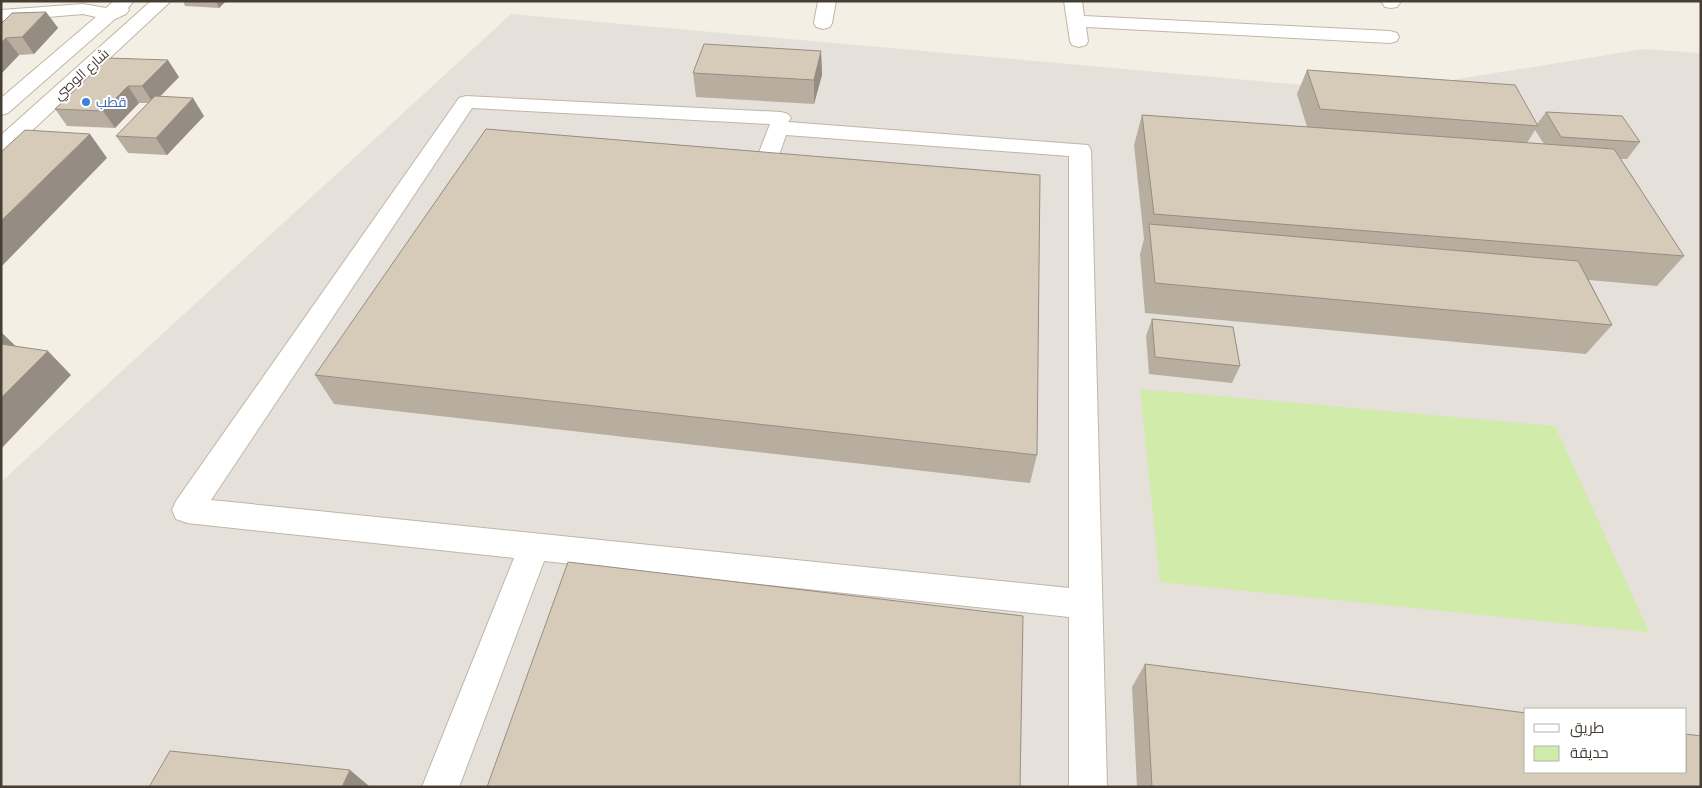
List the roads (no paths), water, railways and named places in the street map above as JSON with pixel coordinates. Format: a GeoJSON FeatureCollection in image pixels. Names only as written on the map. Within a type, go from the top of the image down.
{"type":"FeatureCollection","features":[{"type":"Feature","properties":{"kind":"street"},"geometry":{"type":"LineString","coordinates":[[60,11],[70,8],[81,1]]}},
{"type":"Feature","properties":{"kind":"street","name":"شارع الوصي"},"geometry":{"type":"LineString","coordinates":[[1,109],[127,7],[162,1]]}},
{"type":"Feature","properties":{"kind":"street"},"geometry":{"type":"LineString","coordinates":[[822,23],[828,1]]}},
{"type":"Feature","properties":{"kind":"street"},"geometry":{"type":"LineString","coordinates":[[1073,1],[1080,41]]}},
{"type":"Feature","properties":{"kind":"street"},"geometry":{"type":"LineString","coordinates":[[1,16],[127,7]]}},
{"type":"Feature","properties":{"kind":"street","name":"شارع الوصي"},"geometry":{"type":"LineString","coordinates":[[1,147],[127,7]]}},
{"type":"Feature","properties":{"kind":"street"},"geometry":{"type":"LineString","coordinates":[[1076,21],[1390,37]]}},
{"type":"Feature","properties":{"kind":"street"},"geometry":{"type":"LineString","coordinates":[[1085,604],[187,510],[466,102],[782,116],[1080,150],[1088,787]]}},
{"type":"Feature","properties":{"kind":"street"},"geometry":{"type":"LineString","coordinates":[[759,181],[782,116]]}},
{"type":"Feature","properties":{"kind":"street"},"geometry":{"type":"LineString","coordinates":[[440,787],[534,546]]}},
{"type":"Feature","properties":{"kind":"place","name":"قطب"},"geometry":{"type":"Point","coordinates":[86,102]}}]}
